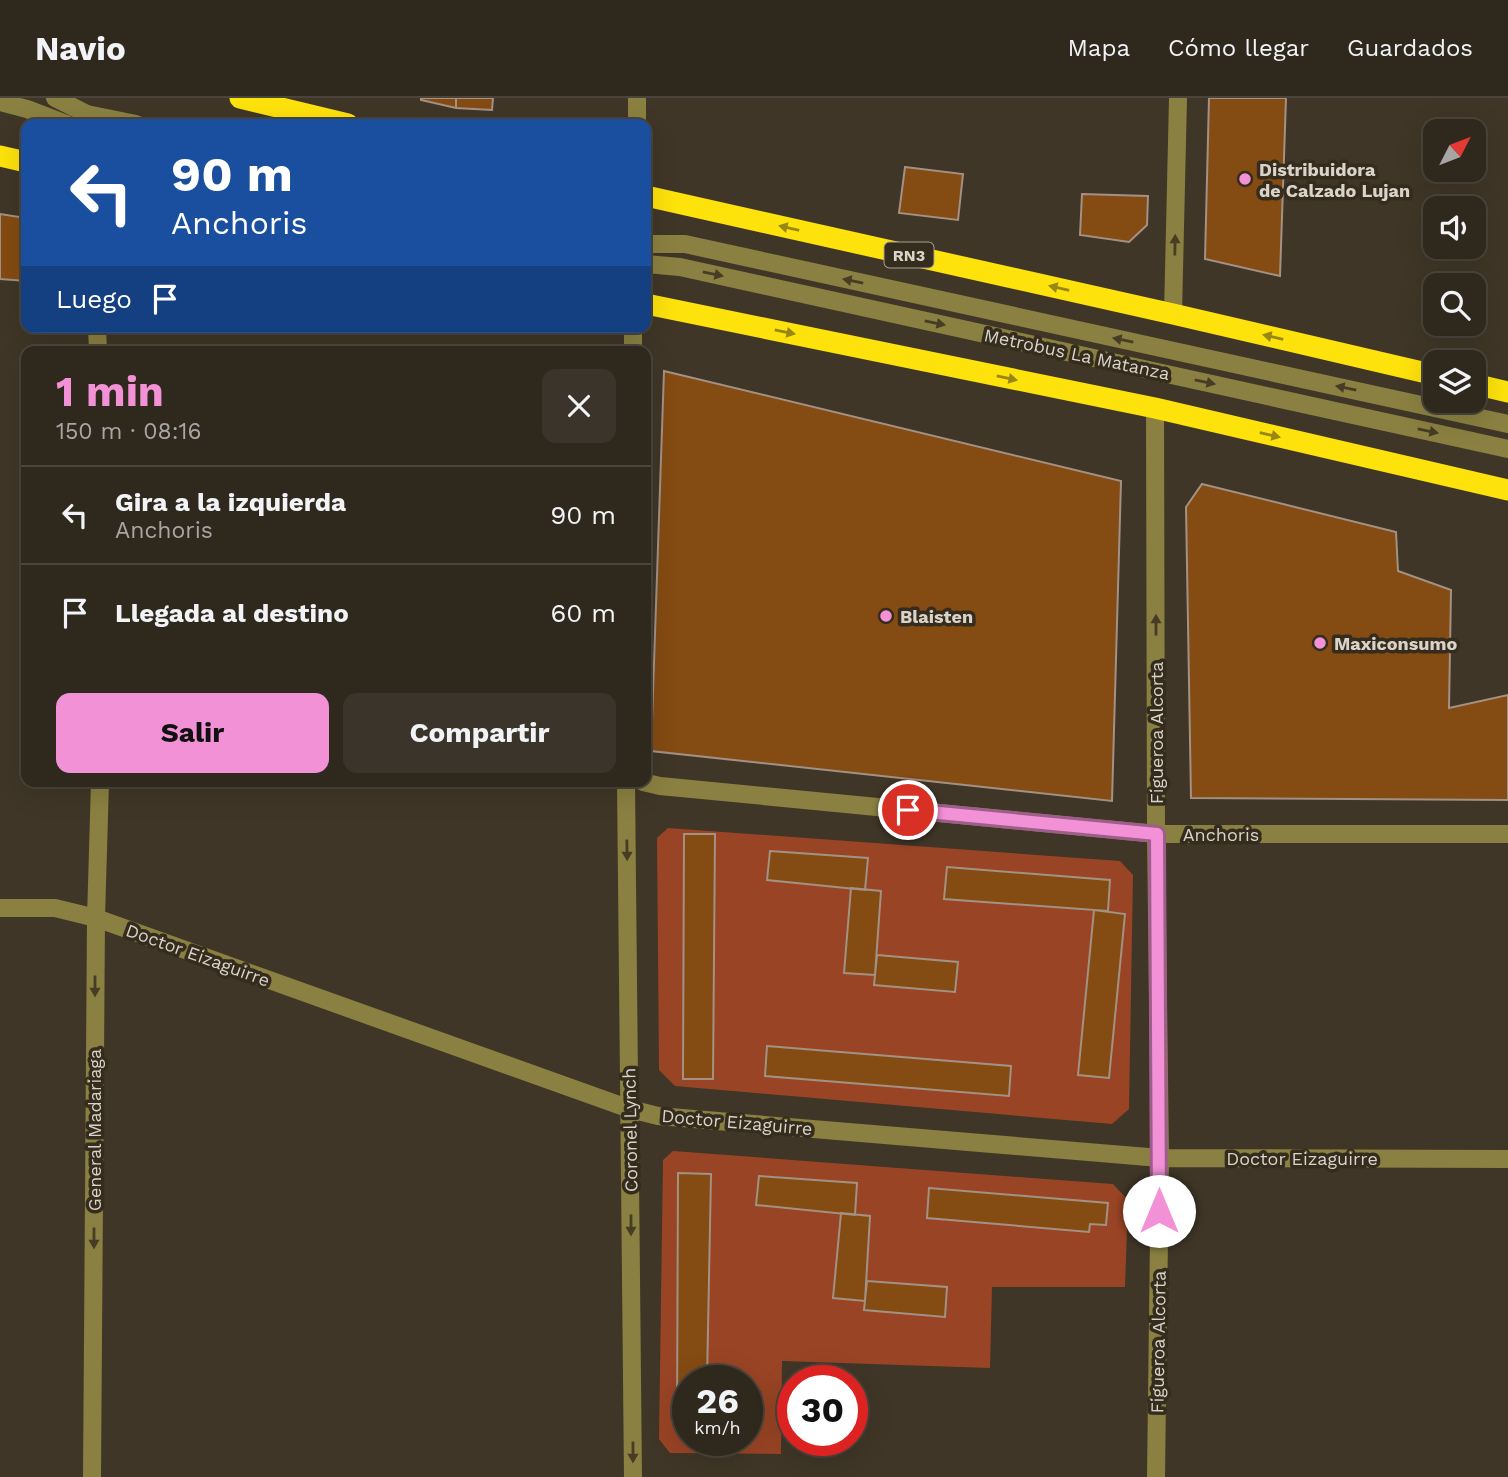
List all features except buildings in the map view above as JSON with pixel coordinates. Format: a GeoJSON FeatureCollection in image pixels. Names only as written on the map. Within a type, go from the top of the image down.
{"type":"FeatureCollection","features":[{"type":"Feature","properties":{"kind":"highway"},"geometry":{"type":"LineString","coordinates":[[240,98],[327,119]]}},
{"type":"Feature","properties":{"kind":"highway"},"geometry":{"type":"LineString","coordinates":[[0,156],[21,161]]}},
{"type":"Feature","properties":{"kind":"highway","name":"RN3"},"geometry":{"type":"LineString","coordinates":[[651,197],[1423,372]]}},
{"type":"Feature","properties":{"kind":"highway"},"geometry":{"type":"LineString","coordinates":[[651,305],[1155,408],[1508,491]]}},
{"type":"Feature","properties":{"kind":"highway"},"geometry":{"type":"LineString","coordinates":[[1486,387],[1508,392]]}},
{"type":"Feature","properties":{"kind":"street"},"geometry":{"type":"LineString","coordinates":[[55,98],[87,112],[116,119]]}},
{"type":"Feature","properties":{"kind":"street"},"geometry":{"type":"LineString","coordinates":[[637,98],[637,119]]}},
{"type":"Feature","properties":{"kind":"street"},"geometry":{"type":"LineString","coordinates":[[1173,314],[1178,98]]}},
{"type":"Feature","properties":{"kind":"street"},"geometry":{"type":"LineString","coordinates":[[0,103],[53,119]]}},
{"type":"Feature","properties":{"kind":"street","name":"Metrobus La Matanza"},"geometry":{"type":"LineString","coordinates":[[651,244],[685,244],[1508,424]]}},
{"type":"Feature","properties":{"kind":"street","name":"Metrobus La Matanza"},"geometry":{"type":"LineString","coordinates":[[651,264],[680,267],[1508,449]]}},
{"type":"Feature","properties":{"kind":"street","name":"Figueroa Alcorta"},"geometry":{"type":"LineString","coordinates":[[1155,408],[1160,1158],[1156,1477]]}},
{"type":"Feature","properties":{"kind":"street","name":"Anchoris"},"geometry":{"type":"LineString","coordinates":[[651,784],[1157,834],[1508,834]]}},
{"type":"Feature","properties":{"kind":"street","name":"General Madariaga"},"geometry":{"type":"LineString","coordinates":[[92,1477],[96,918],[100,787]]}},
{"type":"Feature","properties":{"kind":"street","name":"Coronel Lynch"},"geometry":{"type":"LineString","coordinates":[[626,787],[633,1477]]}},
{"type":"Feature","properties":{"kind":"street","name":"Doctor Eizaguirre"},"geometry":{"type":"LineString","coordinates":[[0,908],[55,908],[96,918],[630,1109],[658,1116],[1160,1158],[1508,1159]]}},
{"type":"Feature","properties":{"kind":"shaded area"},"geometry":{"type":"Polygon","coordinates":[[[668,828],[1120,861],[1133,875],[1129,1109],[1112,1124],[675,1086],[659,1070],[657,838],[668,828]],[[684,835],[683,1079],[713,1079],[715,835],[684,835]],[[770,851],[767,880],[851,888],[844,973],[875,975],[881,891],[865,890],[867,858],[770,851]],[[947,868],[945,899],[1095,910],[1078,1075],[1109,1078],[1125,914],[1096,910],[1108,911],[1110,880],[947,868]],[[878,955],[955,991],[957,962],[878,955]],[[767,1047],[765,1076],[1009,1095],[1011,1066],[767,1047]]]}},
{"type":"Feature","properties":{"kind":"shaded area"},"geometry":{"type":"Polygon","coordinates":[[[673,1151],[1113,1184],[1128,1200],[1125,1287],[992,1287],[990,1368],[782,1361],[782,1365],[777,1365],[777,1454],[763,1454],[763,1365],[707,1365],[711,1174],[678,1173],[677,1365],[672,1365],[672,1453],[659,1439],[663,1160],[673,1151]],[[929,1189],[927,1218],[1089,1232],[1090,1224],[1106,1225],[1108,1203],[929,1189]],[[841,1213],[833,1298],[865,1301],[864,1310],[945,1317],[947,1287],[867,1281],[865,1299],[870,1216],[841,1213]]]}},
{"type":"Feature","properties":{"kind":"place","name":"Distribuidora de Calzado Lujan"},"geometry":{"type":"Point","coordinates":[1245,179]}},
{"type":"Feature","properties":{"kind":"place","name":"Blaisten"},"geometry":{"type":"Point","coordinates":[886,616]}},
{"type":"Feature","properties":{"kind":"place","name":"Maxiconsumo"},"geometry":{"type":"Point","coordinates":[1320,643]}},
{"type":"Feature","properties":{"kind":"route"},"geometry":{"type":"LineString","coordinates":[[908,810],[1157,834],[1159,1211]]}}]}
